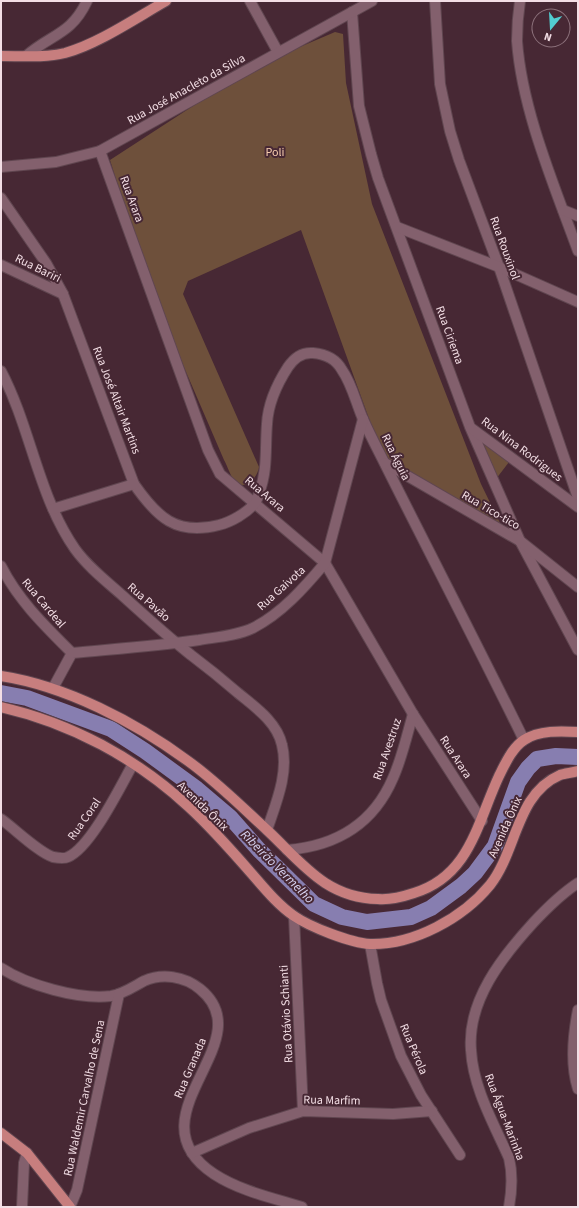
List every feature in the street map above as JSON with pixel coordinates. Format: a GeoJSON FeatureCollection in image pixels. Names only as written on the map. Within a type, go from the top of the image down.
{"type":"FeatureCollection","features":[{"type":"Feature","properties":{"kind":"main road"},"geometry":{"type":"LineString","coordinates":[[1,56],[56,55],[82,46],[166,1]]}},
{"type":"Feature","properties":{"kind":"main road","name":"Avenida Ônix"},"geometry":{"type":"LineString","coordinates":[[1,676],[53,688],[128,723],[188,760],[267,830],[310,872],[333,888],[366,898],[392,898],[423,890],[443,878],[456,866],[467,852],[482,821],[495,785],[504,766],[515,749],[524,740],[543,733],[578,732]]}},
{"type":"Feature","properties":{"kind":"main road","name":"Avenida Ônix"},"geometry":{"type":"LineString","coordinates":[[1,707],[29,714],[78,733],[133,764],[189,807],[277,902],[294,916],[306,923],[334,934],[370,944],[392,942],[420,934],[436,927],[466,909],[486,889],[500,870],[532,797],[553,779],[561,775],[578,772]]}},
{"type":"Feature","properties":{"kind":"main road"},"geometry":{"type":"LineString","coordinates":[[1,1133],[27,1153],[70,1207]]}},
{"type":"Feature","properties":{"kind":"street"},"geometry":{"type":"LineString","coordinates":[[26,56],[35,48],[64,32],[71,26],[78,18],[87,1]]}},
{"type":"Feature","properties":{"kind":"street"},"geometry":{"type":"LineString","coordinates":[[250,1],[278,52]]}},
{"type":"Feature","properties":{"kind":"street","name":"Rua José Anacleto da Silva"},"geometry":{"type":"LineString","coordinates":[[1,166],[56,162],[100,151],[372,1]]}},
{"type":"Feature","properties":{"kind":"street","name":"Rua Rouxinol"},"geometry":{"type":"LineString","coordinates":[[435,1],[440,84],[450,131],[459,160],[499,267],[578,498]]}},
{"type":"Feature","properties":{"kind":"street"},"geometry":{"type":"LineString","coordinates":[[520,1],[517,40],[526,94],[543,154],[578,251]]}},
{"type":"Feature","properties":{"kind":"street","name":"Rua Ciriema"},"geometry":{"type":"LineString","coordinates":[[352,12],[357,86],[370,154],[470,427],[520,541],[578,650]]}},
{"type":"Feature","properties":{"kind":"street","name":"Rua Arara"},"geometry":{"type":"LineString","coordinates":[[100,151],[208,450],[220,474],[325,564],[413,714],[482,821]]}},
{"type":"Feature","properties":{"kind":"street","name":"Rua José Altair Martins"},"geometry":{"type":"LineString","coordinates":[[1,198],[46,263],[63,294],[134,484],[147,503],[155,512],[167,520],[181,526],[196,529],[208,528],[228,523],[255,503]]}},
{"type":"Feature","properties":{"kind":"street"},"geometry":{"type":"LineString","coordinates":[[563,210],[578,216]]}},
{"type":"Feature","properties":{"kind":"street"},"geometry":{"type":"LineString","coordinates":[[397,227],[499,267],[578,302]]}},
{"type":"Feature","properties":{"kind":"street","name":"Rua Bariri"},"geometry":{"type":"LineString","coordinates":[[1,264],[63,294]]}},
{"type":"Feature","properties":{"kind":"street","name":"Rua Águia"},"geometry":{"type":"LineString","coordinates":[[255,503],[264,479],[266,466],[267,423],[273,395],[291,362],[297,357],[315,353],[326,356],[342,368],[351,387],[363,420],[384,463],[524,740]]}},
{"type":"Feature","properties":{"kind":"street","name":"Rua Pavão"},"geometry":{"type":"LineString","coordinates":[[1,372],[13,399],[53,509],[64,531],[82,558],[176,643],[272,723],[280,738],[284,756],[284,767],[280,790],[267,830]]}},
{"type":"Feature","properties":{"kind":"street","name":"Rua Gaivota"},"geometry":{"type":"LineString","coordinates":[[72,653],[176,643],[239,634],[274,615],[292,599],[325,564],[363,420]]}},
{"type":"Feature","properties":{"kind":"street","name":"Rua Nina Rodrigues"},"geometry":{"type":"LineString","coordinates":[[470,427],[578,507]]}},
{"type":"Feature","properties":{"kind":"street","name":"Rua Tico-tico"},"geometry":{"type":"LineString","coordinates":[[384,463],[520,541],[578,587]]}},
{"type":"Feature","properties":{"kind":"street"},"geometry":{"type":"LineString","coordinates":[[53,509],[134,484]]}},
{"type":"Feature","properties":{"kind":"street","name":"Rua Cardeal"},"geometry":{"type":"LineString","coordinates":[[1,566],[20,597],[37,618],[72,653]]}},
{"type":"Feature","properties":{"kind":"street"},"geometry":{"type":"LineString","coordinates":[[53,688],[72,653]]}},
{"type":"Feature","properties":{"kind":"street","name":"Rua Avestruz"},"geometry":{"type":"LineString","coordinates":[[287,850],[310,847],[332,840],[351,831],[362,822],[381,800],[393,778],[413,714]]}},
{"type":"Feature","properties":{"kind":"street","name":"Rua Coral"},"geometry":{"type":"LineString","coordinates":[[1,819],[49,855],[61,858],[67,857],[75,853],[89,838],[133,764]]}},
{"type":"Feature","properties":{"kind":"street","name":"Rua Água-Marinha"},"geometry":{"type":"LineString","coordinates":[[509,1207],[512,1185],[512,1170],[509,1158],[478,1087],[473,1068],[471,1050],[473,1022],[482,995],[500,963],[521,936],[552,903],[561,894],[578,883]]}},
{"type":"Feature","properties":{"kind":"street","name":"Rua Otávio Schianti"},"geometry":{"type":"LineString","coordinates":[[294,916],[303,1111]]}},
{"type":"Feature","properties":{"kind":"street","name":"Rua Pérola"},"geometry":{"type":"LineString","coordinates":[[370,944],[377,983],[401,1056],[413,1081],[460,1155]]}},
{"type":"Feature","properties":{"kind":"street","name":"Rua Granada"},"geometry":{"type":"LineString","coordinates":[[1,968],[25,981],[67,992],[96,996],[111,996],[119,994],[155,977],[164,976],[176,977],[189,981],[201,989],[208,996],[215,1007],[218,1024],[217,1038],[209,1059],[188,1101],[184,1121],[185,1133],[192,1153],[213,1173],[225,1180],[255,1192],[302,1207]]}},
{"type":"Feature","properties":{"kind":"street","name":"Rua Waldemir Carvalho de Sena"},"geometry":{"type":"LineString","coordinates":[[70,1207],[77,1190],[119,994]]}},
{"type":"Feature","properties":{"kind":"street"},"geometry":{"type":"LineString","coordinates":[[578,1010],[573,1066],[574,1078],[578,1089]]}},
{"type":"Feature","properties":{"kind":"street","name":"Rua Marfim"},"geometry":{"type":"LineString","coordinates":[[192,1153],[249,1128],[303,1111],[394,1114],[432,1111]]}},
{"type":"Feature","properties":{"kind":"street"},"geometry":{"type":"LineString","coordinates":[[22,1207],[24,1163],[27,1153]]}},
{"type":"Feature","properties":{"kind":"green space","name":"Poli"},"geometry":{"type":"Polygon","coordinates":[[[335,32],[343,34],[346,83],[372,204],[481,484],[500,523],[385,463],[301,230],[188,281],[183,294],[259,467],[254,478],[244,485],[236,483],[231,476],[149,286],[110,160],[253,67],[335,32]]]}},
{"type":"Feature","properties":{"kind":"green space"},"geometry":{"type":"Polygon","coordinates":[[[479,440],[509,462],[496,479],[479,440]]]}},
{"type":"Feature","properties":{"kind":"waterway","name":"Ribeirão Vermelho"},"geometry":{"type":"LineString","coordinates":[[1,693],[27,698],[111,729],[145,751],[197,789],[230,817],[259,850],[314,904],[342,917],[367,922],[411,917],[431,908],[461,886],[475,873],[495,846],[518,782],[528,768],[537,759],[556,756],[578,757]]}}]}
